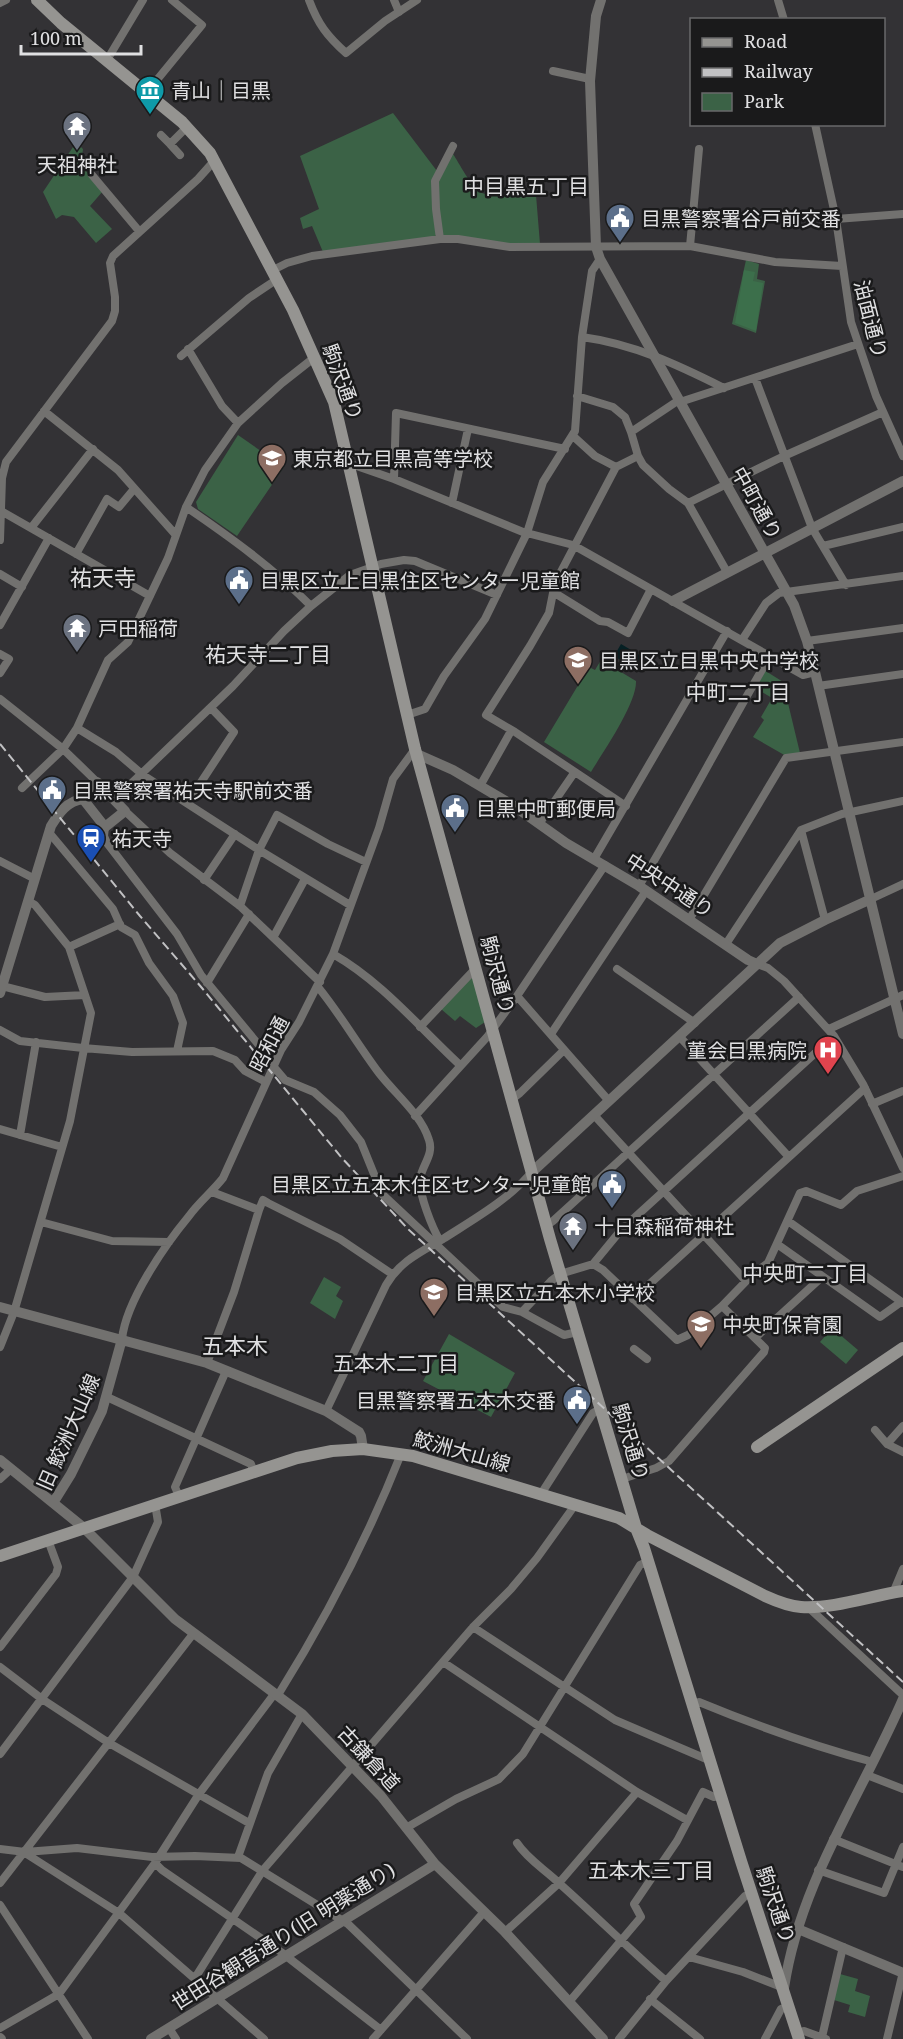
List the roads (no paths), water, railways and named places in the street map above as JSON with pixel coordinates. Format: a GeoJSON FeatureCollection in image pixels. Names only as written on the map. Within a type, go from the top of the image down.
{"type":"FeatureCollection","features":[{"type":"Feature","properties":{"kind":"main road","name":"駒沢通り"},"geometry":{"type":"LineString","coordinates":[[37,0],[61,23],[147,92],[203,143],[215,160],[293,310],[334,402],[406,715],[546,1226],[636,1528],[798,2036]]}},
{"type":"Feature","properties":{"kind":"main road"},"geometry":{"type":"LineString","coordinates":[[757,1447],[903,1348]]}},
{"type":"Feature","properties":{"kind":"main road","name":"鮫洲大山線"},"geometry":{"type":"LineString","coordinates":[[0,1556],[297,1458],[332,1451],[363,1449],[413,1456],[619,1518],[782,1603],[808,1606],[846,1603],[898,1592]]}},
{"type":"Feature","properties":{"kind":"street"},"geometry":{"type":"LineString","coordinates":[[0,3],[6,0]]}},
{"type":"Feature","properties":{"kind":"street"},"geometry":{"type":"LineString","coordinates":[[107,60],[143,0]]}},
{"type":"Feature","properties":{"kind":"street"},"geometry":{"type":"LineString","coordinates":[[147,92],[202,25],[172,0]]}},
{"type":"Feature","properties":{"kind":"street"},"geometry":{"type":"LineString","coordinates":[[309,0],[315,19],[330,39],[346,53],[417,0]]}},
{"type":"Feature","properties":{"kind":"street"},"geometry":{"type":"LineString","coordinates":[[394,0],[399,12]]}},
{"type":"Feature","properties":{"kind":"street","name":"中町通り"},"geometry":{"type":"LineString","coordinates":[[601,0],[596,16],[590,79],[596,247],[600,259],[788,593],[807,641],[833,752],[899,997],[903,1034]]}},
{"type":"Feature","properties":{"kind":"street"},"geometry":{"type":"LineString","coordinates":[[778,0],[783,18]]}},
{"type":"Feature","properties":{"kind":"street"},"geometry":{"type":"LineString","coordinates":[[553,71],[590,79]]}},
{"type":"Feature","properties":{"kind":"street","name":"油面通り"},"geometry":{"type":"LineString","coordinates":[[815,126],[836,219],[851,322],[883,412],[903,456]]}},
{"type":"Feature","properties":{"kind":"street"},"geometry":{"type":"LineString","coordinates":[[170,144],[187,127]]}},
{"type":"Feature","properties":{"kind":"street"},"geometry":{"type":"LineString","coordinates":[[161,135],[180,155]]}},
{"type":"Feature","properties":{"kind":"street"},"geometry":{"type":"LineString","coordinates":[[440,239],[435,181],[453,146]]}},
{"type":"Feature","properties":{"kind":"street"},"geometry":{"type":"LineString","coordinates":[[690,246],[699,149]]}},
{"type":"Feature","properties":{"kind":"street"},"geometry":{"type":"LineString","coordinates":[[0,540],[3,469],[112,321],[115,297],[110,263],[113,256],[181,195],[215,160]]}},
{"type":"Feature","properties":{"kind":"street"},"geometry":{"type":"LineString","coordinates":[[92,175],[139,231]]}},
{"type":"Feature","properties":{"kind":"street"},"geometry":{"type":"LineString","coordinates":[[836,219],[903,214]]}},
{"type":"Feature","properties":{"kind":"street"},"geometry":{"type":"LineString","coordinates":[[181,356],[287,263],[312,256],[440,239],[510,247],[690,246],[775,262],[842,266]]}},
{"type":"Feature","properties":{"kind":"street"},"geometry":{"type":"LineString","coordinates":[[406,715],[425,709],[444,676],[476,634],[498,595],[527,533],[543,482],[573,435],[582,338],[592,271],[600,259]]}},
{"type":"Feature","properties":{"kind":"street"},"geometry":{"type":"LineString","coordinates":[[582,338],[613,342],[653,354],[724,388]]}},
{"type":"Feature","properties":{"kind":"street"},"geometry":{"type":"LineString","coordinates":[[632,432],[679,401],[858,344]]}},
{"type":"Feature","properties":{"kind":"street"},"geometry":{"type":"LineString","coordinates":[[188,349],[222,406],[238,423]]}},
{"type":"Feature","properties":{"kind":"street"},"geometry":{"type":"LineString","coordinates":[[22,788],[63,749],[77,728],[108,660],[128,642],[168,558],[186,507],[205,470],[238,423],[315,357]]}},
{"type":"Feature","properties":{"kind":"street"},"geometry":{"type":"LineString","coordinates":[[755,378],[812,528],[846,585]]}},
{"type":"Feature","properties":{"kind":"street"},"geometry":{"type":"LineString","coordinates":[[578,396],[618,411],[625,417],[632,432],[638,456],[651,474],[688,503],[727,572]]}},
{"type":"Feature","properties":{"kind":"street"},"geometry":{"type":"LineString","coordinates":[[44,411],[118,470],[175,534]]}},
{"type":"Feature","properties":{"kind":"street"},"geometry":{"type":"LineString","coordinates":[[688,503],[784,456],[883,412]]}},
{"type":"Feature","properties":{"kind":"street"},"geometry":{"type":"LineString","coordinates":[[394,479],[396,413],[565,449]]}},
{"type":"Feature","properties":{"kind":"street"},"geometry":{"type":"LineString","coordinates":[[453,503],[468,429]]}},
{"type":"Feature","properties":{"kind":"street"},"geometry":{"type":"LineString","coordinates":[[573,435],[596,456],[616,466]]}},
{"type":"Feature","properties":{"kind":"street"},"geometry":{"type":"LineString","coordinates":[[31,528],[93,449]]}},
{"type":"Feature","properties":{"kind":"street"},"geometry":{"type":"LineString","coordinates":[[626,806],[486,715],[549,613],[555,583],[616,466],[638,456]]}},
{"type":"Feature","properties":{"kind":"street"},"geometry":{"type":"LineString","coordinates":[[348,463],[394,479],[527,533],[575,546],[803,675],[815,672]]}},
{"type":"Feature","properties":{"kind":"street"},"geometry":{"type":"LineString","coordinates":[[674,601],[903,481]]}},
{"type":"Feature","properties":{"kind":"street"},"geometry":{"type":"LineString","coordinates":[[76,554],[107,499],[119,507],[134,489]]}},
{"type":"Feature","properties":{"kind":"street"},"geometry":{"type":"LineString","coordinates":[[186,507],[238,542],[250,554],[285,579],[311,606]]}},
{"type":"Feature","properties":{"kind":"street"},"geometry":{"type":"LineString","coordinates":[[2,511],[150,596]]}},
{"type":"Feature","properties":{"kind":"street"},"geometry":{"type":"LineString","coordinates":[[823,546],[903,527]]}},
{"type":"Feature","properties":{"kind":"street"},"geometry":{"type":"LineString","coordinates":[[0,625],[49,538]]}},
{"type":"Feature","properties":{"kind":"street"},"geometry":{"type":"LineString","coordinates":[[114,800],[143,775],[211,708],[284,631],[350,575],[398,561],[415,561],[498,595]]}},
{"type":"Feature","properties":{"kind":"street"},"geometry":{"type":"LineString","coordinates":[[0,574],[22,587]]}},
{"type":"Feature","properties":{"kind":"street"},"geometry":{"type":"LineString","coordinates":[[742,640],[766,603],[779,593],[903,576]]}},
{"type":"Feature","properties":{"kind":"street"},"geometry":{"type":"LineString","coordinates":[[553,596],[558,595],[600,621],[608,622],[628,633],[651,589]]}},
{"type":"Feature","properties":{"kind":"street"},"geometry":{"type":"LineString","coordinates":[[807,641],[903,628]]}},
{"type":"Feature","properties":{"kind":"street"},"geometry":{"type":"LineString","coordinates":[[594,859],[727,631]]}},
{"type":"Feature","properties":{"kind":"street"},"geometry":{"type":"LineString","coordinates":[[0,654],[9,659],[0,673]]}},
{"type":"Feature","properties":{"kind":"street"},"geometry":{"type":"LineString","coordinates":[[551,1034],[643,888],[708,764],[770,656]]}},
{"type":"Feature","properties":{"kind":"street"},"geometry":{"type":"LineString","coordinates":[[818,686],[903,674]]}},
{"type":"Feature","properties":{"kind":"street"},"geometry":{"type":"LineString","coordinates":[[0,699],[63,749],[170,853],[240,906],[274,936],[319,984],[380,1074],[415,1116],[429,1140],[431,1150],[420,1179],[437,1242]]}},
{"type":"Feature","properties":{"kind":"street"},"geometry":{"type":"LineString","coordinates":[[188,802],[234,732],[211,708]]}},
{"type":"Feature","properties":{"kind":"street"},"geometry":{"type":"LineString","coordinates":[[77,728],[116,752],[143,775],[305,879],[350,905]]}},
{"type":"Feature","properties":{"kind":"street"},"geometry":{"type":"LineString","coordinates":[[480,786],[512,731]]}},
{"type":"Feature","properties":{"kind":"street"},"geometry":{"type":"LineString","coordinates":[[689,920],[786,758],[903,742]]}},
{"type":"Feature","properties":{"kind":"street","name":"中央中通り"},"geometry":{"type":"LineString","coordinates":[[416,752],[480,786],[566,843],[643,888],[757,964]]}},
{"type":"Feature","properties":{"kind":"street","name":"昭和通"},"geometry":{"type":"LineString","coordinates":[[122,1339],[145,1279],[189,1214],[223,1178],[281,1050],[299,1022],[333,954],[379,828],[393,779],[416,752]]}},
{"type":"Feature","properties":{"kind":"street"},"geometry":{"type":"LineString","coordinates":[[539,824],[574,773]]}},
{"type":"Feature","properties":{"kind":"street"},"geometry":{"type":"LineString","coordinates":[[83,799],[86,792],[97,782]]}},
{"type":"Feature","properties":{"kind":"street"},"geometry":{"type":"LineString","coordinates":[[83,799],[105,827],[104,836],[107,843],[177,934],[207,983],[258,1044],[281,1050]]}},
{"type":"Feature","properties":{"kind":"street"},"geometry":{"type":"LineString","coordinates":[[83,799],[69,803],[53,823],[1,991],[45,997],[85,995]]}},
{"type":"Feature","properties":{"kind":"street"},"geometry":{"type":"LineString","coordinates":[[726,944],[801,830],[849,812],[903,801]]}},
{"type":"Feature","properties":{"kind":"street"},"geometry":{"type":"LineString","coordinates":[[105,827],[125,811]]}},
{"type":"Feature","properties":{"kind":"street"},"geometry":{"type":"LineString","coordinates":[[240,906],[259,850],[277,815],[328,844],[366,862]]}},
{"type":"Feature","properties":{"kind":"street"},"geometry":{"type":"LineString","coordinates":[[801,830],[825,920]]}},
{"type":"Feature","properties":{"kind":"street"},"geometry":{"type":"LineString","coordinates":[[204,880],[235,834]]}},
{"type":"Feature","properties":{"kind":"street"},"geometry":{"type":"LineString","coordinates":[[48,835],[52,836],[113,909],[121,927],[135,935],[149,963],[173,996],[183,1023],[177,1051]]}},
{"type":"Feature","properties":{"kind":"street"},"geometry":{"type":"LineString","coordinates":[[0,861],[35,879]]}},
{"type":"Feature","properties":{"kind":"street"},"geometry":{"type":"LineString","coordinates":[[415,1116],[492,1030],[605,865]]}},
{"type":"Feature","properties":{"kind":"street"},"geometry":{"type":"LineString","coordinates":[[274,936],[305,879]]}},
{"type":"Feature","properties":{"kind":"street"},"geometry":{"type":"LineString","coordinates":[[326,1411],[392,1274],[400,1266],[483,1214],[680,1037],[780,943],[903,884]]}},
{"type":"Feature","properties":{"kind":"street"},"geometry":{"type":"LineString","coordinates":[[0,1347],[14,1312],[70,1121],[91,1013],[69,947],[35,905],[28,901]]}},
{"type":"Feature","properties":{"kind":"street"},"geometry":{"type":"LineString","coordinates":[[207,983],[249,914]]}},
{"type":"Feature","properties":{"kind":"street"},"geometry":{"type":"LineString","coordinates":[[69,947],[120,924]]}},
{"type":"Feature","properties":{"kind":"street"},"geometry":{"type":"LineString","coordinates":[[333,954],[353,965],[382,989],[460,1065]]}},
{"type":"Feature","properties":{"kind":"street"},"geometry":{"type":"LineString","coordinates":[[757,964],[768,968],[831,1032],[849,1058],[865,1088],[903,1168]]}},
{"type":"Feature","properties":{"kind":"street"},"geometry":{"type":"LineString","coordinates":[[420,1027],[476,968]]}},
{"type":"Feature","properties":{"kind":"street"},"geometry":{"type":"LineString","coordinates":[[617,969],[695,1023]]}},
{"type":"Feature","properties":{"kind":"street"},"geometry":{"type":"LineString","coordinates":[[517,996],[609,1101]]}},
{"type":"Feature","properties":{"kind":"street"},"geometry":{"type":"LineString","coordinates":[[546,1226],[799,997]]}},
{"type":"Feature","properties":{"kind":"street"},"geometry":{"type":"LineString","coordinates":[[522,1312],[560,1274],[593,1263],[621,1230],[749,1114],[831,1032],[899,997]]}},
{"type":"Feature","properties":{"kind":"street"},"geometry":{"type":"LineString","coordinates":[[0,1030],[20,1041],[132,1052],[213,1051],[235,1060],[244,1071],[266,1082]]}},
{"type":"Feature","properties":{"kind":"street"},"geometry":{"type":"LineString","coordinates":[[680,1037],[788,1156]]}},
{"type":"Feature","properties":{"kind":"street"},"geometry":{"type":"LineString","coordinates":[[20,1135],[36,1042]]}},
{"type":"Feature","properties":{"kind":"street"},"geometry":{"type":"LineString","coordinates":[[512,1099],[564,1050]]}},
{"type":"Feature","properties":{"kind":"street"},"geometry":{"type":"LineString","coordinates":[[274,1067],[285,1080],[314,1092],[340,1115],[361,1142],[382,1194],[437,1242],[503,1307],[522,1312],[564,1335],[578,1332]]}},
{"type":"Feature","properties":{"kind":"street"},"geometry":{"type":"LineString","coordinates":[[633,1299],[865,1088]]}},
{"type":"Feature","properties":{"kind":"street"},"geometry":{"type":"LineString","coordinates":[[872,1104],[903,1091]]}},
{"type":"Feature","properties":{"kind":"street"},"geometry":{"type":"LineString","coordinates":[[594,1115],[746,1281]]}},
{"type":"Feature","properties":{"kind":"street"},"geometry":{"type":"LineString","coordinates":[[0,1129],[62,1148]]}},
{"type":"Feature","properties":{"kind":"street"},"geometry":{"type":"LineString","coordinates":[[593,1263],[677,1340],[688,1335],[768,1263],[795,1203],[803,1191],[841,1205],[857,1191],[903,1176]]}},
{"type":"Feature","properties":{"kind":"street"},"geometry":{"type":"LineString","coordinates":[[212,1192],[259,1210]]}},
{"type":"Feature","properties":{"kind":"street"},"geometry":{"type":"LineString","coordinates":[[207,1363],[234,1292],[263,1200],[340,1239],[392,1274]]}},
{"type":"Feature","properties":{"kind":"street"},"geometry":{"type":"LineString","coordinates":[[777,1244],[880,1317],[902,1302],[788,1221]]}},
{"type":"Feature","properties":{"kind":"street"},"geometry":{"type":"LineString","coordinates":[[41,1222],[112,1240],[170,1242]]}},
{"type":"Feature","properties":{"kind":"street"},"geometry":{"type":"LineString","coordinates":[[755,1338],[822,1276]]}},
{"type":"Feature","properties":{"kind":"street"},"geometry":{"type":"LineString","coordinates":[[622,1479],[656,1468],[669,1461],[764,1352],[765,1348],[722,1306]]}},
{"type":"Feature","properties":{"kind":"street"},"geometry":{"type":"LineString","coordinates":[[0,1307],[207,1363],[326,1411],[359,1432],[362,1436],[363,1449]]}},
{"type":"Feature","properties":{"kind":"street","name":"旧 鮫洲大山線"},"geometry":{"type":"LineString","coordinates":[[84,1528],[53,1503],[88,1442],[107,1397],[122,1339]]}},
{"type":"Feature","properties":{"kind":"street"},"geometry":{"type":"LineString","coordinates":[[634,1349],[647,1359]]}},
{"type":"Feature","properties":{"kind":"street"},"geometry":{"type":"LineString","coordinates":[[179,1496],[175,1487],[226,1371]]}},
{"type":"Feature","properties":{"kind":"street"},"geometry":{"type":"LineString","coordinates":[[107,1397],[251,1464],[254,1473]]}},
{"type":"Feature","properties":{"kind":"street"},"geometry":{"type":"LineString","coordinates":[[541,1494],[593,1413],[600,1409]]}},
{"type":"Feature","properties":{"kind":"street"},"geometry":{"type":"LineString","coordinates":[[887,1444],[903,1426]]}},
{"type":"Feature","properties":{"kind":"street"},"geometry":{"type":"LineString","coordinates":[[875,1430],[887,1444],[903,1452]]}},
{"type":"Feature","properties":{"kind":"street"},"geometry":{"type":"LineString","coordinates":[[0,2028],[59,1994],[119,1913],[199,1794],[276,1694],[315,1635],[339,1592],[401,1454]]}},
{"type":"Feature","properties":{"kind":"street"},"geometry":{"type":"LineString","coordinates":[[0,1460],[53,1503]]}},
{"type":"Feature","properties":{"kind":"street"},"geometry":{"type":"LineString","coordinates":[[0,1479],[11,1469]]}},
{"type":"Feature","properties":{"kind":"street"},"geometry":{"type":"LineString","coordinates":[[1,1751],[133,1577],[158,1522],[155,1504]]}},
{"type":"Feature","properties":{"kind":"street"},"geometry":{"type":"LineString","coordinates":[[195,1978],[263,1870],[473,1627],[511,1589],[537,1558],[575,1505]]}},
{"type":"Feature","properties":{"kind":"street","name":"古鎌倉道"},"geometry":{"type":"LineString","coordinates":[[84,1528],[175,1620],[302,1714],[353,1765],[435,1864],[505,1932],[603,2039]]}},
{"type":"Feature","properties":{"kind":"street"},"geometry":{"type":"LineString","coordinates":[[0,1647],[56,1574],[58,1567],[48,1540]]}},
{"type":"Feature","properties":{"kind":"street"},"geometry":{"type":"LineString","coordinates":[[406,1828],[456,1799],[499,1779],[524,1754],[640,1565],[647,1562]]}},
{"type":"Feature","properties":{"kind":"street"},"geometry":{"type":"LineString","coordinates":[[898,1592],[903,1569]]}},
{"type":"Feature","properties":{"kind":"street"},"geometry":{"type":"LineString","coordinates":[[689,1957],[743,1972],[784,1988],[788,1963],[818,1870],[902,1701],[808,1606]]}},
{"type":"Feature","properties":{"kind":"street"},"geometry":{"type":"LineString","coordinates":[[473,1627],[615,1720],[711,1762]]}},
{"type":"Feature","properties":{"kind":"street"},"geometry":{"type":"LineString","coordinates":[[0,1883],[193,1634]]}},
{"type":"Feature","properties":{"kind":"street"},"geometry":{"type":"LineString","coordinates":[[443,1662],[637,1792],[687,1821]]}},
{"type":"Feature","properties":{"kind":"street"},"geometry":{"type":"LineString","coordinates":[[0,1667],[42,1699],[109,1743],[249,1823]]}},
{"type":"Feature","properties":{"kind":"street"},"geometry":{"type":"LineString","coordinates":[[693,1704],[699,1702],[766,1729],[873,1762]]}},
{"type":"Feature","properties":{"kind":"street"},"geometry":{"type":"LineString","coordinates":[[238,1857],[268,1773],[302,1714]]}},
{"type":"Feature","properties":{"kind":"street"},"geometry":{"type":"LineString","coordinates":[[867,1775],[903,1789]]}},
{"type":"Feature","properties":{"kind":"street"},"geometry":{"type":"LineString","coordinates":[[505,1932],[559,1883],[637,1792]]}},
{"type":"Feature","properties":{"kind":"street"},"geometry":{"type":"LineString","coordinates":[[569,2002],[641,1917],[634,1904],[678,1841],[703,1792],[714,1797],[721,1796]]}},
{"type":"Feature","properties":{"kind":"street"},"geometry":{"type":"LineString","coordinates":[[833,1839],[899,1866]]}},
{"type":"Feature","properties":{"kind":"street"},"geometry":{"type":"LineString","coordinates":[[516,1843],[523,1853],[666,1981]]}},
{"type":"Feature","properties":{"kind":"street"},"geometry":{"type":"LineString","coordinates":[[818,1870],[884,1893],[899,1866],[903,1847]]}},
{"type":"Feature","properties":{"kind":"street"},"geometry":{"type":"LineString","coordinates":[[0,1849],[25,1852],[77,1848],[156,1860],[195,1856],[238,1857],[343,1920],[467,2039]]}},
{"type":"Feature","properties":{"kind":"street"},"geometry":{"type":"LineString","coordinates":[[25,1852],[119,1913],[264,2039]]}},
{"type":"Feature","properties":{"kind":"street"},"geometry":{"type":"LineString","coordinates":[[156,1860],[381,2030]]}},
{"type":"Feature","properties":{"kind":"street","name":"世田谷観音通り(旧 明薬通り)"},"geometry":{"type":"LineString","coordinates":[[151,2039],[435,1864]]}},
{"type":"Feature","properties":{"kind":"street"},"geometry":{"type":"LineString","coordinates":[[619,2039],[666,1981],[745,1896],[752,1893]]}},
{"type":"Feature","properties":{"kind":"street"},"geometry":{"type":"LineString","coordinates":[[0,1905],[88,2039]]}},
{"type":"Feature","properties":{"kind":"street"},"geometry":{"type":"LineString","coordinates":[[373,2039],[484,1912]]}},
{"type":"Feature","properties":{"kind":"street"},"geometry":{"type":"LineString","coordinates":[[798,1929],[903,1972],[887,2039]]}},
{"type":"Feature","properties":{"kind":"street"},"geometry":{"type":"LineString","coordinates":[[798,2036],[804,2031],[824,2038],[843,1947]]}},
{"type":"Feature","properties":{"kind":"street"},"geometry":{"type":"LineString","coordinates":[[650,1999],[700,2039]]}},
{"type":"Feature","properties":{"kind":"street"},"geometry":{"type":"LineString","coordinates":[[765,2039],[781,2009],[789,2006]]}},
{"type":"Feature","properties":{"kind":"street"},"geometry":{"type":"LineString","coordinates":[[169,2028],[176,2039]]}},
{"type":"Feature","properties":{"kind":"water"},"geometry":{"type":"Polygon","coordinates":[[[621,644],[648,660],[640,672],[614,656],[621,644]]]}},
{"type":"Feature","properties":{"kind":"railway"},"geometry":{"type":"LineString","coordinates":[[0,744],[341,1157],[408,1229],[903,1682]]}},
{"type":"Feature","properties":{"kind":"place","name":"青山｜目黒"},"geometry":{"type":"Point","coordinates":[150,116]}},
{"type":"Feature","properties":{"kind":"place","name":"天祖神社"},"geometry":{"type":"Point","coordinates":[77,152]}},
{"type":"Feature","properties":{"kind":"place","name":"目黒警察署谷戸前交番"},"geometry":{"type":"Point","coordinates":[620,244]}},
{"type":"Feature","properties":{"kind":"place","name":"東京都立目黒高等学校"},"geometry":{"type":"Point","coordinates":[272,484]}},
{"type":"Feature","properties":{"kind":"place","name":"目黒区立上目黒住区センター児童館"},"geometry":{"type":"Point","coordinates":[239,606]}},
{"type":"Feature","properties":{"kind":"place","name":"戸田稲荷"},"geometry":{"type":"Point","coordinates":[77,654]}},
{"type":"Feature","properties":{"kind":"place","name":"目黒区立目黒中央中学校"},"geometry":{"type":"Point","coordinates":[578,686]}},
{"type":"Feature","properties":{"kind":"place","name":"目黒警察署祐天寺駅前交番"},"geometry":{"type":"Point","coordinates":[52,816]}},
{"type":"Feature","properties":{"kind":"place","name":"目黒中町郵便局"},"geometry":{"type":"Point","coordinates":[455,834]}},
{"type":"Feature","properties":{"kind":"place","name":"祐天寺"},"geometry":{"type":"Point","coordinates":[91,864]}},
{"type":"Feature","properties":{"kind":"place","name":"菫会目黒病院"},"geometry":{"type":"Point","coordinates":[828,1076]}},
{"type":"Feature","properties":{"kind":"place","name":"目黒区立五本木住区センター児童館"},"geometry":{"type":"Point","coordinates":[612,1210]}},
{"type":"Feature","properties":{"kind":"place","name":"十日森稲荷神社"},"geometry":{"type":"Point","coordinates":[573,1252]}},
{"type":"Feature","properties":{"kind":"place","name":"目黒区立五本木小学校"},"geometry":{"type":"Point","coordinates":[434,1318]}},
{"type":"Feature","properties":{"kind":"place","name":"中央町保育園"},"geometry":{"type":"Point","coordinates":[701,1350]}},
{"type":"Feature","properties":{"kind":"place","name":"目黒警察署五本木交番"},"geometry":{"type":"Point","coordinates":[577,1426]}},
{"type":"Feature","properties":{"kind":"district","name":"中目黒五丁目"},"geometry":{"type":"Point","coordinates":[526,186]}},
{"type":"Feature","properties":{"kind":"district","name":"祐天寺"},"geometry":{"type":"Point","coordinates":[103,577]}},
{"type":"Feature","properties":{"kind":"district","name":"祐天寺二丁目"},"geometry":{"type":"Point","coordinates":[268,654]}},
{"type":"Feature","properties":{"kind":"district","name":"中町二丁目"},"geometry":{"type":"Point","coordinates":[738,692]}},
{"type":"Feature","properties":{"kind":"district","name":"中央町二丁目"},"geometry":{"type":"Point","coordinates":[805,1273]}},
{"type":"Feature","properties":{"kind":"district","name":"五本木"},"geometry":{"type":"Point","coordinates":[235,1345]}},
{"type":"Feature","properties":{"kind":"district","name":"五本木二丁目"},"geometry":{"type":"Point","coordinates":[396,1363]}},
{"type":"Feature","properties":{"kind":"district","name":"五本木三丁目"},"geometry":{"type":"Point","coordinates":[651,1870]}}]}
